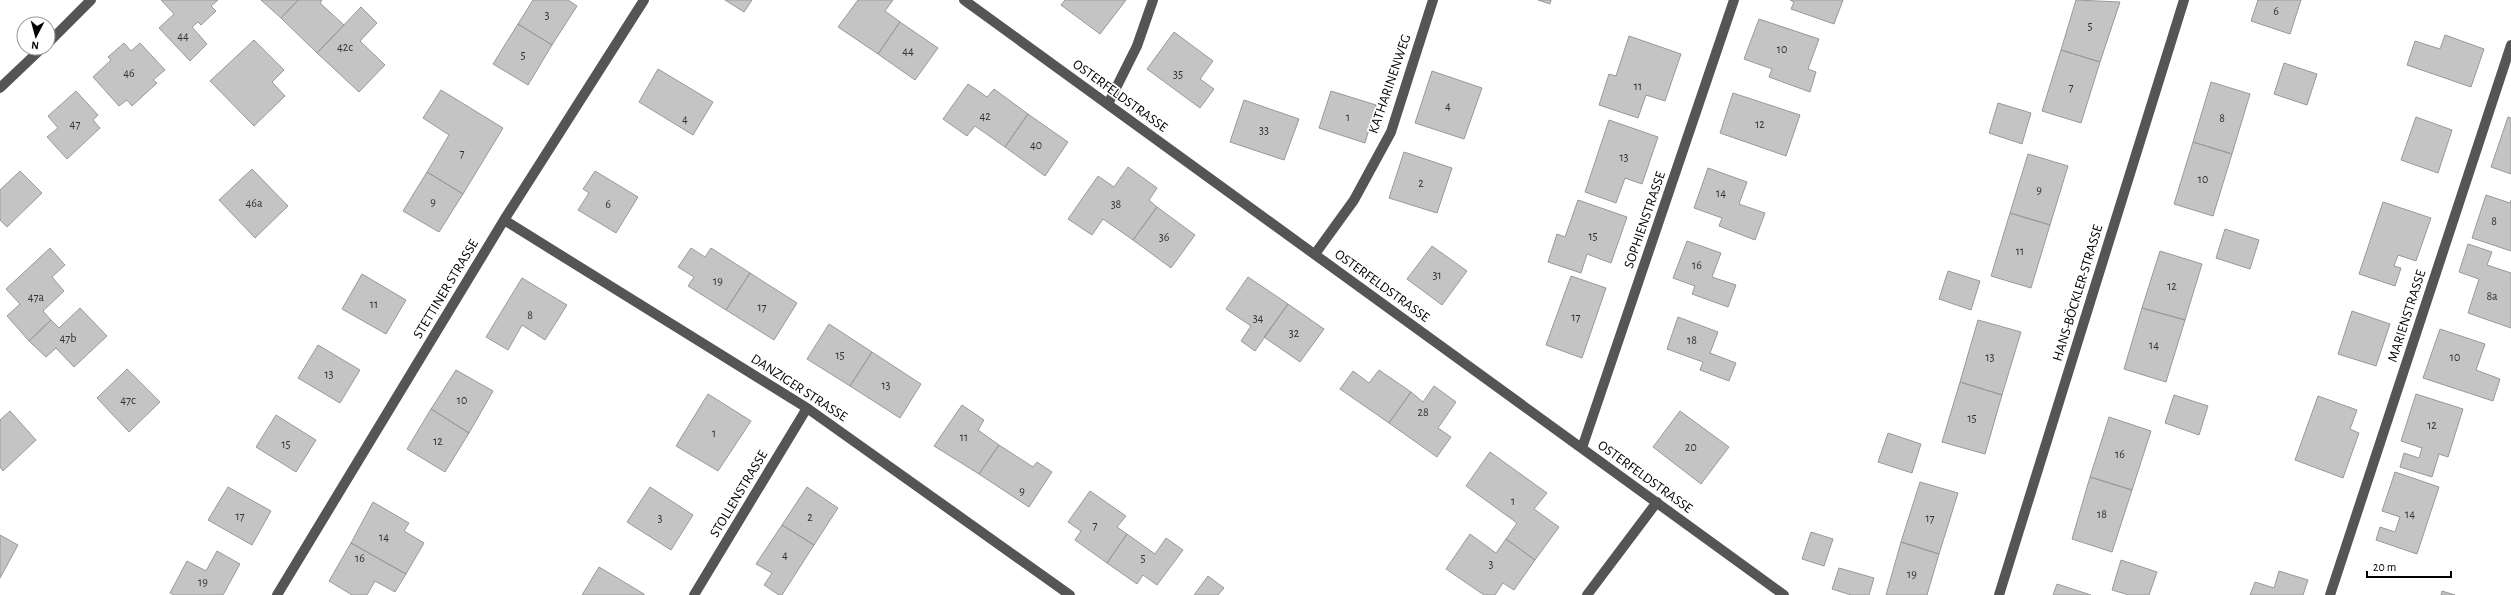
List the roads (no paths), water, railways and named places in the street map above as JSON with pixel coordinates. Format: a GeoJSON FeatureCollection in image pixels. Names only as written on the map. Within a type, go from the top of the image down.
{"type":"FeatureCollection","features":[{"type":"Feature","properties":{"kind":"street"},"geometry":{"type":"LineString","coordinates":[[56,35],[92,0]]}},
{"type":"Feature","properties":{"kind":"street","name":"STETTINER STRASSE"},"geometry":{"type":"LineString","coordinates":[[278,595],[504,220],[644,0]]}},
{"type":"Feature","properties":{"kind":"street","name":"OSTERFELDSTRASSE"},"geometry":{"type":"LineString","coordinates":[[964,0],[1784,595]]}},
{"type":"Feature","properties":{"kind":"street"},"geometry":{"type":"LineString","coordinates":[[1108,104],[1137,46],[1152,0]]}},
{"type":"Feature","properties":{"kind":"street","name":"KATHARINENWEG"},"geometry":{"type":"LineString","coordinates":[[1315,254],[1354,200],[1391,132],[1433,0]]}},
{"type":"Feature","properties":{"kind":"street","name":"SOPHIENSTRASSE"},"geometry":{"type":"LineString","coordinates":[[1582,448],[1734,0]]}},
{"type":"Feature","properties":{"kind":"street","name":"HANS-BÖCKLER-STRASSE"},"geometry":{"type":"LineString","coordinates":[[1999,595],[2184,0]]}},
{"type":"Feature","properties":{"kind":"street","name":"MARIENSTRASSE"},"geometry":{"type":"LineString","coordinates":[[2330,595],[2511,45]]}},
{"type":"Feature","properties":{"kind":"street"},"geometry":{"type":"LineString","coordinates":[[0,88],[34,56]]}},
{"type":"Feature","properties":{"kind":"street","name":"DANZIGER STRASSE"},"geometry":{"type":"LineString","coordinates":[[504,220],[807,408],[1070,595]]}},
{"type":"Feature","properties":{"kind":"street","name":"STOLLENSTRASSE"},"geometry":{"type":"LineString","coordinates":[[694,595],[807,408]]}},
{"type":"Feature","properties":{"kind":"street"},"geometry":{"type":"LineString","coordinates":[[1587,595],[1657,502]]}}]}
